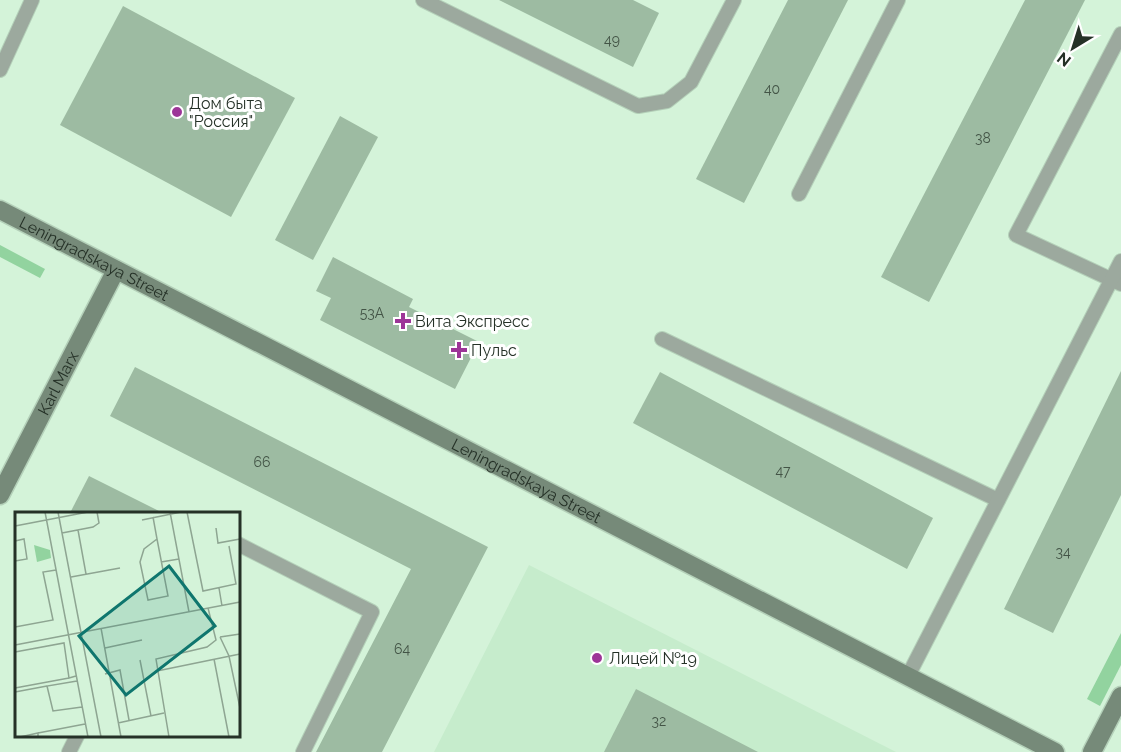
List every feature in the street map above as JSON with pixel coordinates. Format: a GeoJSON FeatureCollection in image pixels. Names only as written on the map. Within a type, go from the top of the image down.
{"type":"FeatureCollection","features":[{"type":"Feature","properties":{"kind":"street","name":"Leningradskaya Street"},"geometry":{"type":"LineString","coordinates":[[0,210],[1055,752]]}},
{"type":"Feature","properties":{"kind":"street","name":"Karl Marx"},"geometry":{"type":"LineString","coordinates":[[0,495],[116,270]]}},
{"type":"Feature","properties":{"kind":"street"},"geometry":{"type":"LineString","coordinates":[[1092,752],[1121,696]]}},
{"type":"Feature","properties":{"kind":"lane"},"geometry":{"type":"LineString","coordinates":[[0,70],[32,0]]}},
{"type":"Feature","properties":{"kind":"lane"},"geometry":{"type":"LineString","coordinates":[[423,0],[638,105],[667,101],[691,82],[729,1]]}},
{"type":"Feature","properties":{"kind":"lane"},"geometry":{"type":"LineString","coordinates":[[799,194],[898,0]]}},
{"type":"Feature","properties":{"kind":"lane"},"geometry":{"type":"LineString","coordinates":[[1116,281],[1016,234],[1121,34]]}},
{"type":"Feature","properties":{"kind":"lane"},"geometry":{"type":"LineString","coordinates":[[908,676],[998,500],[1116,281],[1121,261]]}},
{"type":"Feature","properties":{"kind":"lane"},"geometry":{"type":"LineString","coordinates":[[662,339],[998,500]]}},
{"type":"Feature","properties":{"kind":"lane"},"geometry":{"type":"LineString","coordinates":[[240,545],[372,612],[303,752]]}},
{"type":"Feature","properties":{"kind":"lane"},"geometry":{"type":"LineString","coordinates":[[69,752],[76,737]]}},
{"type":"Feature","properties":{"kind":"shaded area","name":"Лицей №19"},"geometry":{"type":"Polygon","coordinates":[[[529,565],[896,752],[434,752],[529,565]]]}},
{"type":"Feature","properties":{"kind":"green space"},"geometry":{"type":"Polygon","coordinates":[[[0,245],[45,269],[40,278],[0,257],[0,245]]]}},
{"type":"Feature","properties":{"kind":"green space"},"geometry":{"type":"Polygon","coordinates":[[[1121,633],[1121,665],[1100,706],[1087,699],[1121,633]]]}},
{"type":"Feature","properties":{"kind":"building"},"geometry":{"type":"Polygon","coordinates":[[[499,0],[633,0],[659,13],[633,67],[499,0]]]}},
{"type":"Feature","properties":{"kind":"building"},"geometry":{"type":"Polygon","coordinates":[[[788,0],[848,0],[744,203],[696,179],[788,0]]]}},
{"type":"Feature","properties":{"kind":"building"},"geometry":{"type":"Polygon","coordinates":[[[1025,0],[1085,0],[929,302],[881,277],[1025,0]]]}},
{"type":"Feature","properties":{"kind":"building","name":"Дом быта \"Россия\""},"geometry":{"type":"Polygon","coordinates":[[[123,6],[295,98],[231,217],[60,125],[123,6]]]}},
{"type":"Feature","properties":{"kind":"building"},"geometry":{"type":"Polygon","coordinates":[[[340,116],[378,137],[313,260],[275,240],[340,116]]]}},
{"type":"Feature","properties":{"kind":"building"},"geometry":{"type":"Polygon","coordinates":[[[333,257],[413,299],[409,307],[479,342],[455,389],[320,320],[331,298],[316,291],[333,257]]]}},
{"type":"Feature","properties":{"kind":"building"},"geometry":{"type":"Polygon","coordinates":[[[135,367],[488,547],[382,752],[316,752],[411,569],[110,416],[135,367]]]}},
{"type":"Feature","properties":{"kind":"building"},"geometry":{"type":"Polygon","coordinates":[[[1121,371],[1121,495],[1053,633],[1004,609],[1121,371]]]}},
{"type":"Feature","properties":{"kind":"building"},"geometry":{"type":"Polygon","coordinates":[[[660,372],[933,518],[907,569],[633,423],[660,372]]]}},
{"type":"Feature","properties":{"kind":"building"},"geometry":{"type":"Polygon","coordinates":[[[89,476],[161,512],[71,512],[89,476]]]}},
{"type":"Feature","properties":{"kind":"building"},"geometry":{"type":"Polygon","coordinates":[[[636,689],[758,752],[604,752],[636,689]]]}},
{"type":"Feature","properties":{"kind":"place","name":"Дом быта \"Россия\""},"geometry":{"type":"Point","coordinates":[177,112]}},
{"type":"Feature","properties":{"kind":"place","name":"Вита Экспресс"},"geometry":{"type":"Point","coordinates":[403,321]}},
{"type":"Feature","properties":{"kind":"place","name":"Пульс"},"geometry":{"type":"Point","coordinates":[459,350]}},
{"type":"Feature","properties":{"kind":"place","name":"Лицей №19"},"geometry":{"type":"Point","coordinates":[597,658]}}]}
